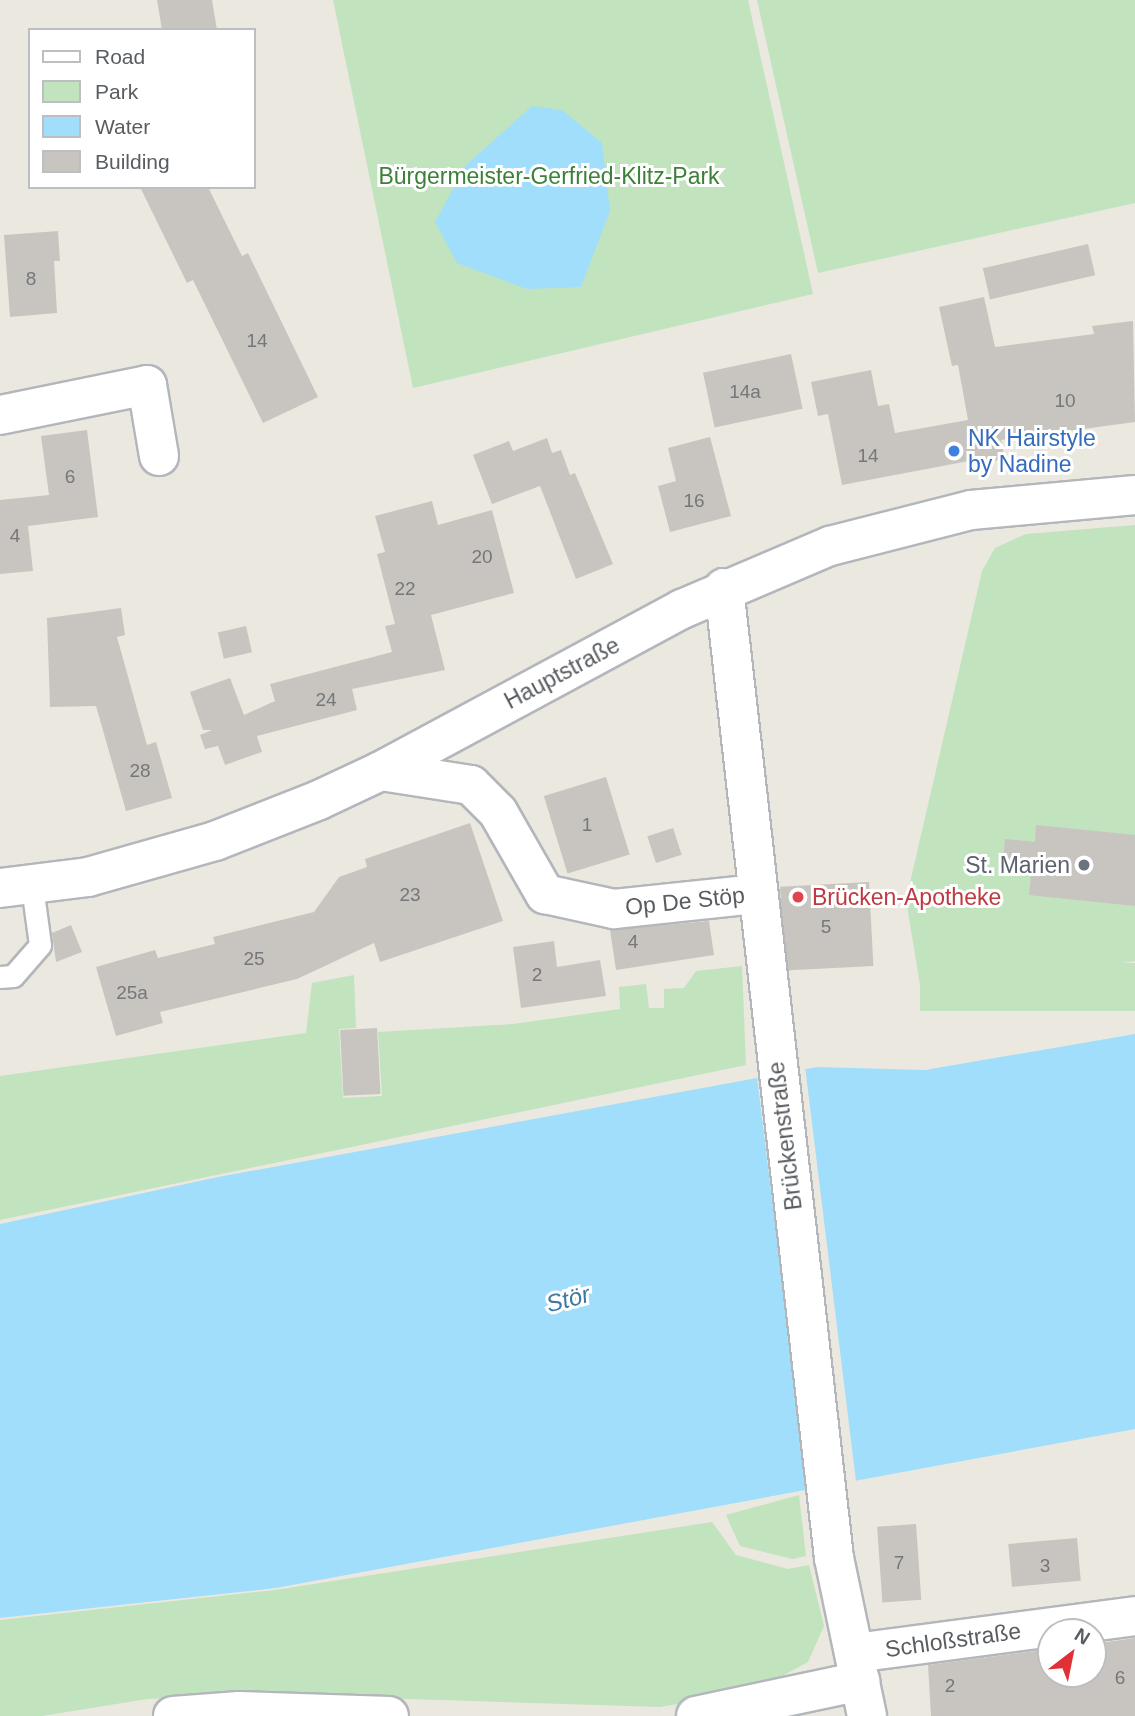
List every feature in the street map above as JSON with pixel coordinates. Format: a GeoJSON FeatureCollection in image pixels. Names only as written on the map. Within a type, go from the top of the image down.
{"type":"FeatureCollection","features":[{"type":"Feature","properties":{"kind":"street"},"geometry":{"type":"LineString","coordinates":[[0,415],[147,385],[159,456]]}},
{"type":"Feature","properties":{"kind":"street","name":"Hauptstraße"},"geometry":{"type":"LineString","coordinates":[[16,887],[88,877],[215,841],[381,771],[724,588],[830,546],[971,510],[1135,495]]}},
{"type":"Feature","properties":{"kind":"street","name":"Brückenstraße"},"geometry":{"type":"LineString","coordinates":[[724,588],[831,1538],[861,1684]]}},
{"type":"Feature","properties":{"kind":"street","name":"Op De Stöp"},"geometry":{"type":"LineString","coordinates":[[381,771],[471,785],[498,812],[545,894],[614,909],[757,894]]}},
{"type":"Feature","properties":{"kind":"street","name":"Schloßstraße"},"geometry":{"type":"LineString","coordinates":[[696,1716],[861,1684],[1135,1616]]}},
{"type":"Feature","properties":{"kind":"street"},"geometry":{"type":"LineString","coordinates":[[173,1716],[278,1712],[389,1716]]}},
{"type":"Feature","properties":{"kind":"lane"},"geometry":{"type":"LineString","coordinates":[[0,977],[13,976],[40,946],[16,887]]}},
{"type":"Feature","properties":{"kind":"green space","name":"Bürgermeister-Gerfried-Klitz-Park"},"geometry":{"type":"Polygon","coordinates":[[[333,0],[748,0],[813,294],[413,388],[333,0]]]}},
{"type":"Feature","properties":{"kind":"green space"},"geometry":{"type":"Polygon","coordinates":[[[757,0],[1135,0],[1135,203],[818,273],[757,0]]]}},
{"type":"Feature","properties":{"kind":"green space"},"geometry":{"type":"Polygon","coordinates":[[[1135,525],[1135,961],[922,997],[906,900],[982,571],[995,548],[1026,534],[1135,525]]]}},
{"type":"Feature","properties":{"kind":"green space"},"geometry":{"type":"Polygon","coordinates":[[[920,963],[1135,963],[1135,1011],[920,1011],[920,963]]]}},
{"type":"Feature","properties":{"kind":"green space"},"geometry":{"type":"Polygon","coordinates":[[[742,966],[746,1065],[0,1220],[0,1076],[306,1033],[312,983],[354,975],[356,1028],[339,1029],[343,1098],[382,1096],[378,1032],[513,1024],[620,1009],[619,987],[646,984],[649,1008],[664,1008],[664,989],[684,988],[696,971],[742,966]]]}},
{"type":"Feature","properties":{"kind":"green space"},"geometry":{"type":"Polygon","coordinates":[[[799,1495],[806,1556],[793,1559],[740,1546],[726,1515],[799,1495]]]}},
{"type":"Feature","properties":{"kind":"green space"},"geometry":{"type":"Polygon","coordinates":[[[712,1522],[736,1555],[788,1569],[809,1565],[824,1626],[808,1662],[757,1690],[660,1707],[252,1694],[147,1699],[42,1716],[0,1716],[0,1620],[275,1590],[712,1522]]]}},
{"type":"Feature","properties":{"kind":"water"},"geometry":{"type":"Polygon","coordinates":[[[532,106],[562,110],[602,143],[610,211],[581,287],[527,289],[457,263],[435,222],[466,165],[532,106]]]}},
{"type":"Feature","properties":{"kind":"water","name":"Stör"},"geometry":{"type":"Polygon","coordinates":[[[1135,1034],[1135,1429],[276,1588],[0,1618],[0,1224],[218,1177],[817,1067],[925,1070],[1135,1034]]]}},
{"type":"Feature","properties":{"kind":"pier"},"geometry":{"type":"Polygon","coordinates":[[[805,1066],[856,1484],[808,1490],[756,1072],[805,1066]]]}},
{"type":"Feature","properties":{"kind":"building"},"geometry":{"type":"Polygon","coordinates":[[[157,0],[212,0],[217,28],[162,28],[157,0]]]}},
{"type":"Feature","properties":{"kind":"building"},"geometry":{"type":"Polygon","coordinates":[[[141,189],[209,189],[242,256],[248,253],[318,397],[263,423],[193,280],[187,283],[141,189]]]}},
{"type":"Feature","properties":{"kind":"building"},"geometry":{"type":"Polygon","coordinates":[[[58,231],[60,261],[54,261],[57,313],[10,317],[4,235],[58,231]]]}},
{"type":"Feature","properties":{"kind":"building"},"geometry":{"type":"Polygon","coordinates":[[[1088,244],[1095,275],[990,299],[983,268],[1088,244]]]}},
{"type":"Feature","properties":{"kind":"building"},"geometry":{"type":"Polygon","coordinates":[[[984,297],[995,347],[1094,334],[1092,326],[1133,321],[1135,422],[1001,440],[1005,459],[976,464],[974,460],[842,485],[828,414],[818,416],[811,382],[871,370],[878,406],[889,404],[895,433],[968,420],[958,365],[952,366],[939,307],[984,297]]]}},
{"type":"Feature","properties":{"kind":"building"},"geometry":{"type":"Polygon","coordinates":[[[791,354],[803,409],[715,427],[703,373],[791,354]]]}},
{"type":"Feature","properties":{"kind":"building"},"geometry":{"type":"Polygon","coordinates":[[[87,430],[98,517],[28,526],[33,571],[0,574],[0,500],[49,495],[41,436],[87,430]]]}},
{"type":"Feature","properties":{"kind":"building"},"geometry":{"type":"Polygon","coordinates":[[[710,437],[731,516],[670,532],[658,486],[676,481],[668,448],[710,437]]]}},
{"type":"Feature","properties":{"kind":"building"},"geometry":{"type":"Polygon","coordinates":[[[547,438],[552,453],[561,450],[570,475],[575,473],[613,564],[576,579],[540,486],[492,504],[473,455],[509,441],[513,451],[547,438]]]}},
{"type":"Feature","properties":{"kind":"building"},"geometry":{"type":"Polygon","coordinates":[[[432,501],[438,525],[492,510],[514,593],[431,615],[445,670],[352,689],[357,710],[257,736],[262,752],[225,765],[218,746],[205,749],[200,735],[212,730],[203,730],[190,692],[230,678],[244,715],[275,701],[270,684],[392,652],[385,626],[395,624],[377,554],[385,552],[375,516],[432,501]]]}},
{"type":"Feature","properties":{"kind":"building"},"geometry":{"type":"Polygon","coordinates":[[[121,608],[125,635],[117,637],[147,745],[156,742],[172,798],[126,811],[96,706],[50,707],[47,618],[121,608]]]}},
{"type":"Feature","properties":{"kind":"building"},"geometry":{"type":"Polygon","coordinates":[[[246,626],[252,652],[224,659],[218,633],[246,626]]]}},
{"type":"Feature","properties":{"kind":"building"},"geometry":{"type":"Polygon","coordinates":[[[606,777],[630,854],[568,873],[544,796],[606,777]]]}},
{"type":"Feature","properties":{"kind":"building"},"geometry":{"type":"Polygon","coordinates":[[[470,823],[503,921],[380,962],[374,943],[297,979],[160,1012],[163,1023],[116,1036],[96,967],[155,950],[158,958],[215,944],[213,937],[314,912],[339,877],[367,867],[365,859],[470,823]]]}},
{"type":"Feature","properties":{"kind":"building","name":"St. Marien"},"geometry":{"type":"Polygon","coordinates":[[[1036,825],[1135,835],[1135,906],[1029,895],[1031,876],[1002,873],[1005,839],[1035,842],[1036,825]]]}},
{"type":"Feature","properties":{"kind":"building"},"geometry":{"type":"Polygon","coordinates":[[[673,828],[682,855],[656,863],[647,836],[673,828]]]}},
{"type":"Feature","properties":{"kind":"building"},"geometry":{"type":"Polygon","coordinates":[[[869,882],[873,966],[785,971],[780,887],[869,882]]]}},
{"type":"Feature","properties":{"kind":"building"},"geometry":{"type":"Polygon","coordinates":[[[709,921],[714,955],[616,970],[610,930],[709,921]]]}},
{"type":"Feature","properties":{"kind":"building"},"geometry":{"type":"Polygon","coordinates":[[[71,925],[82,952],[56,962],[52,933],[71,925]]]}},
{"type":"Feature","properties":{"kind":"building"},"geometry":{"type":"Polygon","coordinates":[[[554,941],[557,967],[600,960],[606,996],[521,1008],[513,947],[554,941]]]}},
{"type":"Feature","properties":{"kind":"building"},"geometry":{"type":"Polygon","coordinates":[[[377,1028],[380,1094],[344,1096],[340,1030],[377,1028]]]}},
{"type":"Feature","properties":{"kind":"building"},"geometry":{"type":"Polygon","coordinates":[[[916,1524],[921,1600],[882,1603],[877,1527],[916,1524]]]}},
{"type":"Feature","properties":{"kind":"building"},"geometry":{"type":"Polygon","coordinates":[[[1077,1538],[1081,1581],[1012,1587],[1008,1544],[1077,1538]]]}},
{"type":"Feature","properties":{"kind":"building"},"geometry":{"type":"Polygon","coordinates":[[[1135,1638],[1135,1716],[931,1716],[928,1665],[1037,1651],[1037,1688],[1107,1688],[1107,1642],[1135,1638]]]}},
{"type":"Feature","properties":{"kind":"place","name":"NK Hairstyle by Nadine"},"geometry":{"type":"Point","coordinates":[954,451]}},
{"type":"Feature","properties":{"kind":"place","name":"St. Marien"},"geometry":{"type":"Point","coordinates":[1084,865]}},
{"type":"Feature","properties":{"kind":"place","name":"Brücken-Apotheke"},"geometry":{"type":"Point","coordinates":[798,897]}}]}
